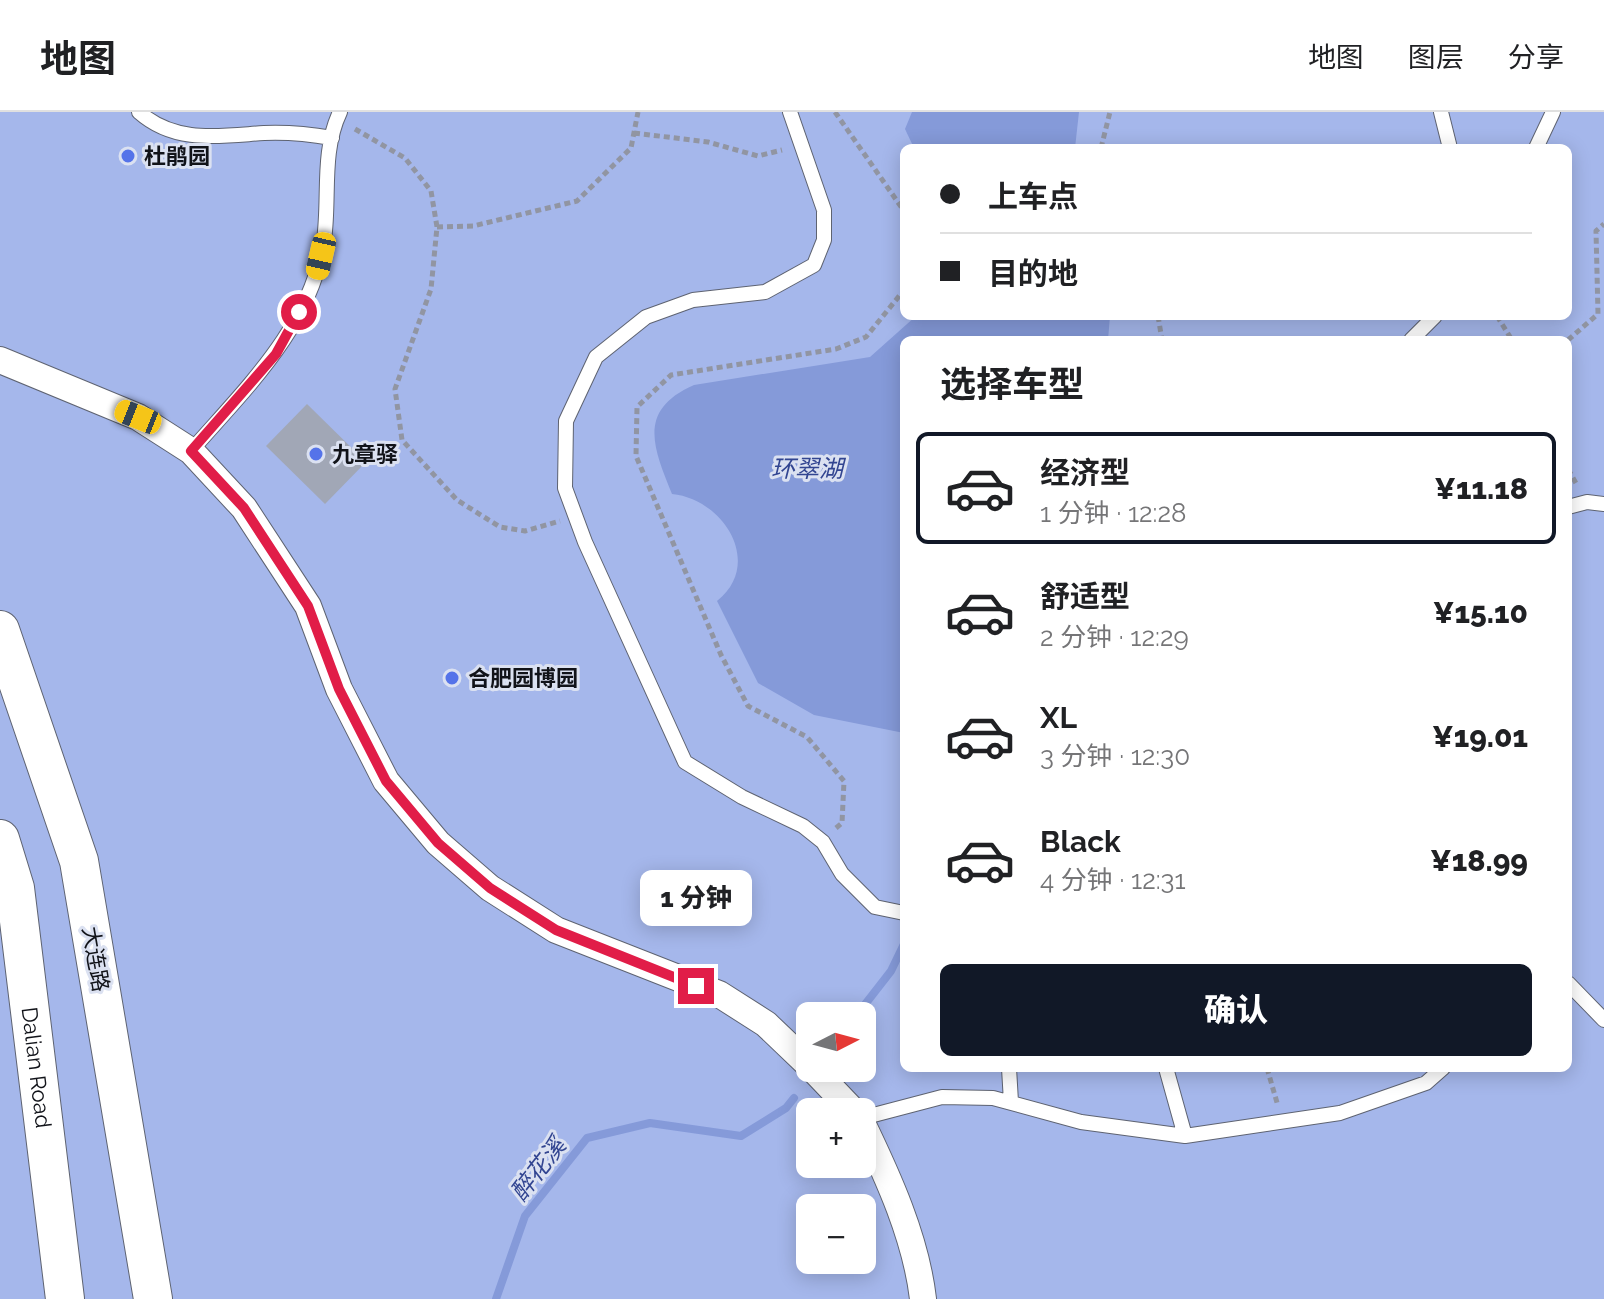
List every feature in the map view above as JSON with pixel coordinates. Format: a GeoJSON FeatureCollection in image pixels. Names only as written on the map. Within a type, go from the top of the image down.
{"type":"FeatureCollection","features":[{"type":"Feature","properties":{"kind":"main road","name":"大连路"},"geometry":{"type":"LineString","coordinates":[[0,630],[79,861],[153,1299]]}},
{"type":"Feature","properties":{"kind":"main road","name":"Dalian Road"},"geometry":{"type":"LineString","coordinates":[[0,839],[15,888],[65,1299]]}},
{"type":"Feature","properties":{"kind":"street"},"geometry":{"type":"LineString","coordinates":[[0,360],[138,417],[191,451],[244,508],[308,606],[339,689],[386,781],[438,843],[490,888],[556,930],[719,994],[766,1024],[796,1053]]}},
{"type":"Feature","properties":{"kind":"street"},"geometry":{"type":"LineString","coordinates":[[825,1082],[841,1098]]}},
{"type":"Feature","properties":{"kind":"street"},"geometry":{"type":"LineString","coordinates":[[876,1151],[889,1178],[922,1288]]}},
{"type":"Feature","properties":{"kind":"lane"},"geometry":{"type":"LineString","coordinates":[[139,112],[152,123],[184,135],[214,138],[302,133],[332,138]]}},
{"type":"Feature","properties":{"kind":"lane"},"geometry":{"type":"LineString","coordinates":[[790,112],[824,210],[824,240],[814,265],[765,292],[693,300],[646,317],[596,357],[566,421],[565,488],[685,762],[742,797],[803,826],[823,842],[842,874],[875,907],[900,912]]}},
{"type":"Feature","properties":{"kind":"lane"},"geometry":{"type":"LineString","coordinates":[[1441,112],[1449,144]]}},
{"type":"Feature","properties":{"kind":"lane"},"geometry":{"type":"LineString","coordinates":[[1538,144],[1553,112]]}},
{"type":"Feature","properties":{"kind":"lane"},"geometry":{"type":"LineString","coordinates":[[191,451],[276,354],[310,292],[324,242],[332,138],[338,115]]}},
{"type":"Feature","properties":{"kind":"lane"},"geometry":{"type":"LineString","coordinates":[[1415,336],[1431,320]]}},
{"type":"Feature","properties":{"kind":"lane"},"geometry":{"type":"LineString","coordinates":[[1572,506],[1587,502],[1604,504]]}},
{"type":"Feature","properties":{"kind":"lane"},"geometry":{"type":"LineString","coordinates":[[1572,987],[1604,1020]]}},
{"type":"Feature","properties":{"kind":"lane"},"geometry":{"type":"LineString","coordinates":[[1009,1072],[1011,1102]]}},
{"type":"Feature","properties":{"kind":"lane"},"geometry":{"type":"LineString","coordinates":[[1167,1072],[1185,1136]]}},
{"type":"Feature","properties":{"kind":"lane"},"geometry":{"type":"LineString","coordinates":[[876,1117],[942,1097],[993,1098],[1081,1122],[1185,1136],[1340,1113],[1426,1083],[1438,1072]]}},
{"type":"Feature","properties":{"kind":"path"},"geometry":{"type":"LineString","coordinates":[[437,227],[473,226],[577,201],[631,148],[638,112]]}},
{"type":"Feature","properties":{"kind":"path"},"geometry":{"type":"LineString","coordinates":[[835,112],[900,204]]}},
{"type":"Feature","properties":{"kind":"path"},"geometry":{"type":"LineString","coordinates":[[1102,144],[1110,112]]}},
{"type":"Feature","properties":{"kind":"path"},"geometry":{"type":"LineString","coordinates":[[338,115],[405,158],[431,191],[437,227],[431,289],[395,389],[402,440],[457,500],[500,527],[525,531],[575,516]]}},
{"type":"Feature","properties":{"kind":"path"},"geometry":{"type":"LineString","coordinates":[[634,133],[708,142],[758,156],[803,146]]}},
{"type":"Feature","properties":{"kind":"path"},"geometry":{"type":"LineString","coordinates":[[1572,337],[1598,314],[1596,231],[1604,224]]}},
{"type":"Feature","properties":{"kind":"path"},"geometry":{"type":"LineString","coordinates":[[823,842],[842,823],[844,781],[807,737],[748,706],[721,655],[636,456],[637,407],[671,375],[836,349],[866,337],[900,295]]}},
{"type":"Feature","properties":{"kind":"path"},"geometry":{"type":"LineString","coordinates":[[1268,1072],[1282,1120]]}},
{"type":"Feature","properties":{"kind":"shaded area","name":"合肥园博园"},"geometry":{"type":"Polygon","coordinates":[[[0,112],[1604,112],[1604,1299],[0,1299],[0,112]]]}},
{"type":"Feature","properties":{"kind":"water"},"geometry":{"type":"Polygon","coordinates":[[[912,112],[1079,112],[1075,144],[912,144],[905,129],[912,112]]]}},
{"type":"Feature","properties":{"kind":"water","name":"环翠湖"},"geometry":{"type":"Polygon","coordinates":[[[912,320],[1110,320],[1108,336],[900,336],[900,732],[814,715],[758,683],[717,601],[731,586],[737,569],[737,552],[732,536],[708,508],[672,494],[659,461],[654,431],[664,406],[694,385],[870,357],[912,320]]]}},
{"type":"Feature","properties":{"kind":"building","name":"九章驿"},"geometry":{"type":"Polygon","coordinates":[[[307,404],[366,462],[325,504],[266,446],[307,404]]]}},
{"type":"Feature","properties":{"kind":"waterway"},"geometry":{"type":"LineString","coordinates":[[867,1002],[891,971],[900,952]]}},
{"type":"Feature","properties":{"kind":"waterway","name":"醉花溪"},"geometry":{"type":"LineString","coordinates":[[496,1299],[525,1216],[587,1138],[650,1123],[741,1136],[786,1108],[794,1098]]}},
{"type":"Feature","properties":{"kind":"place","name":"杜鹃园"},"geometry":{"type":"Point","coordinates":[128,156]}},
{"type":"Feature","properties":{"kind":"place","name":"九章驿"},"geometry":{"type":"Point","coordinates":[316,454]}},
{"type":"Feature","properties":{"kind":"place","name":"合肥园博园"},"geometry":{"type":"Point","coordinates":[452,678]}},
{"type":"Feature","properties":{"kind":"route"},"geometry":{"type":"LineString","coordinates":[[299,312],[276,354],[191,451],[244,508],[308,606],[339,689],[386,781],[438,843],[490,888],[556,930],[696,986]]}}]}
